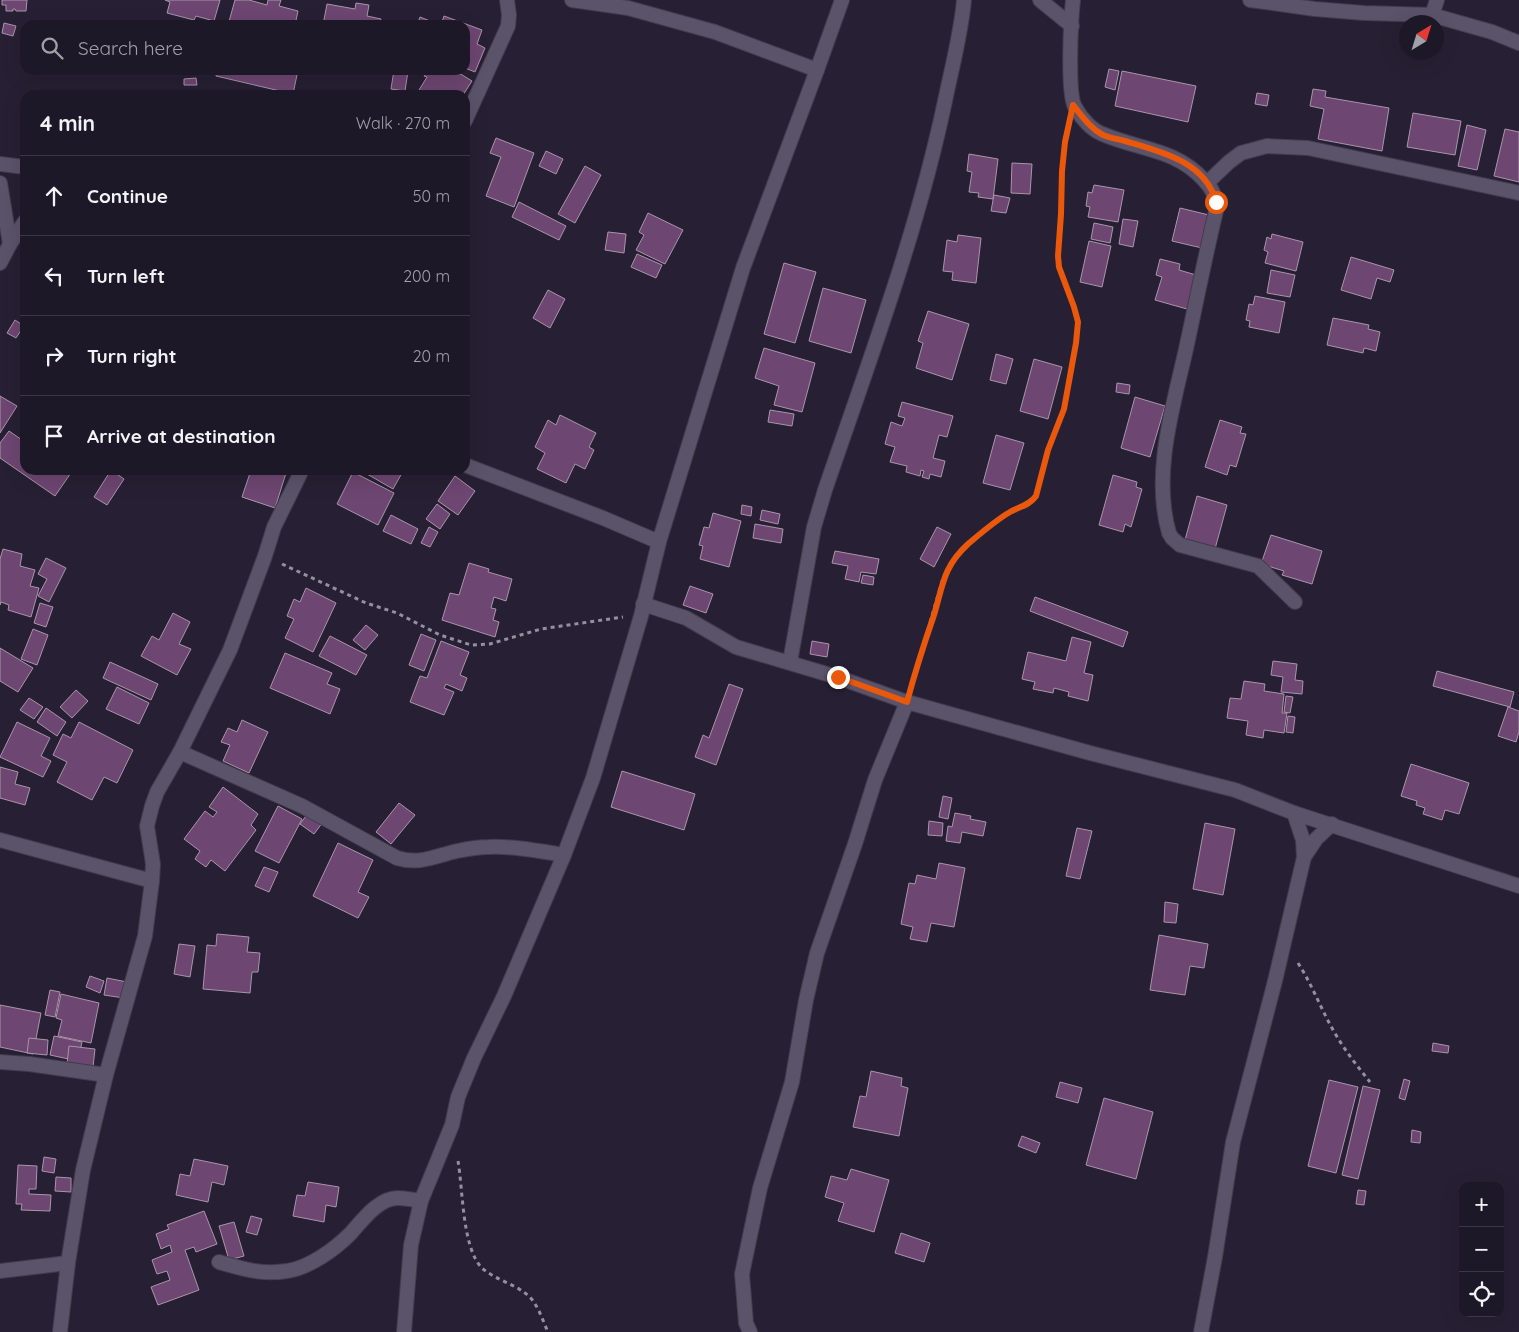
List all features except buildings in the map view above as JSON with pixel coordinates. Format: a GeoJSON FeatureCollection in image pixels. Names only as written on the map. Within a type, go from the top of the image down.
{"type":"FeatureCollection","features":[{"type":"Feature","properties":{"kind":"street"},"geometry":{"type":"LineString","coordinates":[[470,110],[508,26],[507,0]]}},
{"type":"Feature","properties":{"kind":"street"},"geometry":{"type":"LineString","coordinates":[[572,0],[628,8],[715,32],[817,70]]}},
{"type":"Feature","properties":{"kind":"street"},"geometry":{"type":"LineString","coordinates":[[404,1332],[411,1245],[421,1201],[452,1126],[461,1089],[504,996],[564,854],[593,778],[642,610],[659,542],[743,268],[842,0]]}},
{"type":"Feature","properties":{"kind":"street"},"geometry":{"type":"LineString","coordinates":[[790,662],[814,527],[905,254],[931,164],[962,26],[964,0]]}},
{"type":"Feature","properties":{"kind":"street"},"geometry":{"type":"LineString","coordinates":[[1040,0],[1072,26]]}},
{"type":"Feature","properties":{"kind":"street"},"geometry":{"type":"LineString","coordinates":[[1074,0],[1070,69],[1073,105],[1088,124],[1104,135],[1172,156],[1197,172],[1207,183],[1214,195],[1216,211],[1174,404],[1162,470],[1168,527],[1172,538],[1180,545],[1258,566],[1295,602]]}},
{"type":"Feature","properties":{"kind":"street"},"geometry":{"type":"LineString","coordinates":[[1250,0],[1315,9],[1432,15],[1436,0]]}},
{"type":"Feature","properties":{"kind":"street"},"geometry":{"type":"LineString","coordinates":[[1444,18],[1492,32],[1519,43]]}},
{"type":"Feature","properties":{"kind":"street"},"geometry":{"type":"LineString","coordinates":[[1207,183],[1228,162],[1241,153],[1267,146],[1308,148],[1519,193]]}},
{"type":"Feature","properties":{"kind":"street"},"geometry":{"type":"LineString","coordinates":[[0,164],[20,166]]}},
{"type":"Feature","properties":{"kind":"street"},"geometry":{"type":"LineString","coordinates":[[0,183],[10,244]]}},
{"type":"Feature","properties":{"kind":"street"},"geometry":{"type":"LineString","coordinates":[[0,264],[20,229]]}},
{"type":"Feature","properties":{"kind":"street"},"geometry":{"type":"LineString","coordinates":[[470,467],[603,518],[659,542]]}},
{"type":"Feature","properties":{"kind":"street"},"geometry":{"type":"LineString","coordinates":[[60,1332],[68,1263],[83,1170],[106,1075],[145,936],[153,864],[147,826],[157,792],[180,752],[230,650],[274,527],[300,475]]}},
{"type":"Feature","properties":{"kind":"street"},"geometry":{"type":"LineString","coordinates":[[642,610],[686,618],[736,647],[838,677],[907,702],[1090,753],[1236,790],[1294,813],[1519,886]]}},
{"type":"Feature","properties":{"kind":"street"},"geometry":{"type":"LineString","coordinates":[[750,1332],[746,1323],[742,1274],[760,1188],[792,1082],[806,1000],[817,953],[875,780],[907,702]]}},
{"type":"Feature","properties":{"kind":"street"},"geometry":{"type":"LineString","coordinates":[[180,752],[302,806],[397,858],[409,862],[458,850],[488,847],[564,854]]}},
{"type":"Feature","properties":{"kind":"street"},"geometry":{"type":"LineString","coordinates":[[1202,1332],[1216,1257],[1233,1142],[1304,857],[1303,840],[1294,813]]}},
{"type":"Feature","properties":{"kind":"street"},"geometry":{"type":"LineString","coordinates":[[1304,857],[1316,839],[1332,824]]}},
{"type":"Feature","properties":{"kind":"street"},"geometry":{"type":"LineString","coordinates":[[0,840],[152,881]]}},
{"type":"Feature","properties":{"kind":"street"},"geometry":{"type":"LineString","coordinates":[[0,1062],[29,1064],[106,1075]]}},
{"type":"Feature","properties":{"kind":"street"},"geometry":{"type":"LineString","coordinates":[[219,1262],[265,1273],[289,1271],[314,1261],[331,1250],[349,1235],[371,1211],[385,1202],[397,1198],[421,1201]]}},
{"type":"Feature","properties":{"kind":"street"},"geometry":{"type":"LineString","coordinates":[[0,1271],[68,1263]]}},
{"type":"Feature","properties":{"kind":"path"},"geometry":{"type":"LineString","coordinates":[[907,702],[943,578],[952,562],[967,545],[1009,512],[1034,499],[1048,450],[1064,409],[1078,322],[1059,267],[1058,256],[1062,171],[1065,142],[1073,105]]}},
{"type":"Feature","properties":{"kind":"path"},"geometry":{"type":"LineString","coordinates":[[265,556],[366,603],[396,613],[440,635],[471,645],[490,644],[542,629],[622,617],[642,610]]}},
{"type":"Feature","properties":{"kind":"path"},"geometry":{"type":"LineString","coordinates":[[1284,942],[1309,980],[1335,1034],[1370,1082]]}},
{"type":"Feature","properties":{"kind":"path"},"geometry":{"type":"LineString","coordinates":[[458,1158],[469,1245],[481,1267],[502,1281],[526,1293],[536,1305],[548,1332]]}},
{"type":"Feature","properties":{"kind":"route"},"geometry":{"type":"LineString","coordinates":[[838,677],[907,702],[943,578],[952,562],[967,545],[1009,512],[1031,502],[1036,496],[1048,450],[1064,409],[1070,384],[1078,322],[1059,267],[1058,256],[1062,171],[1065,142],[1073,105],[1088,124],[1104,135],[1172,156],[1185,163],[1207,183],[1216,202]]}}]}
